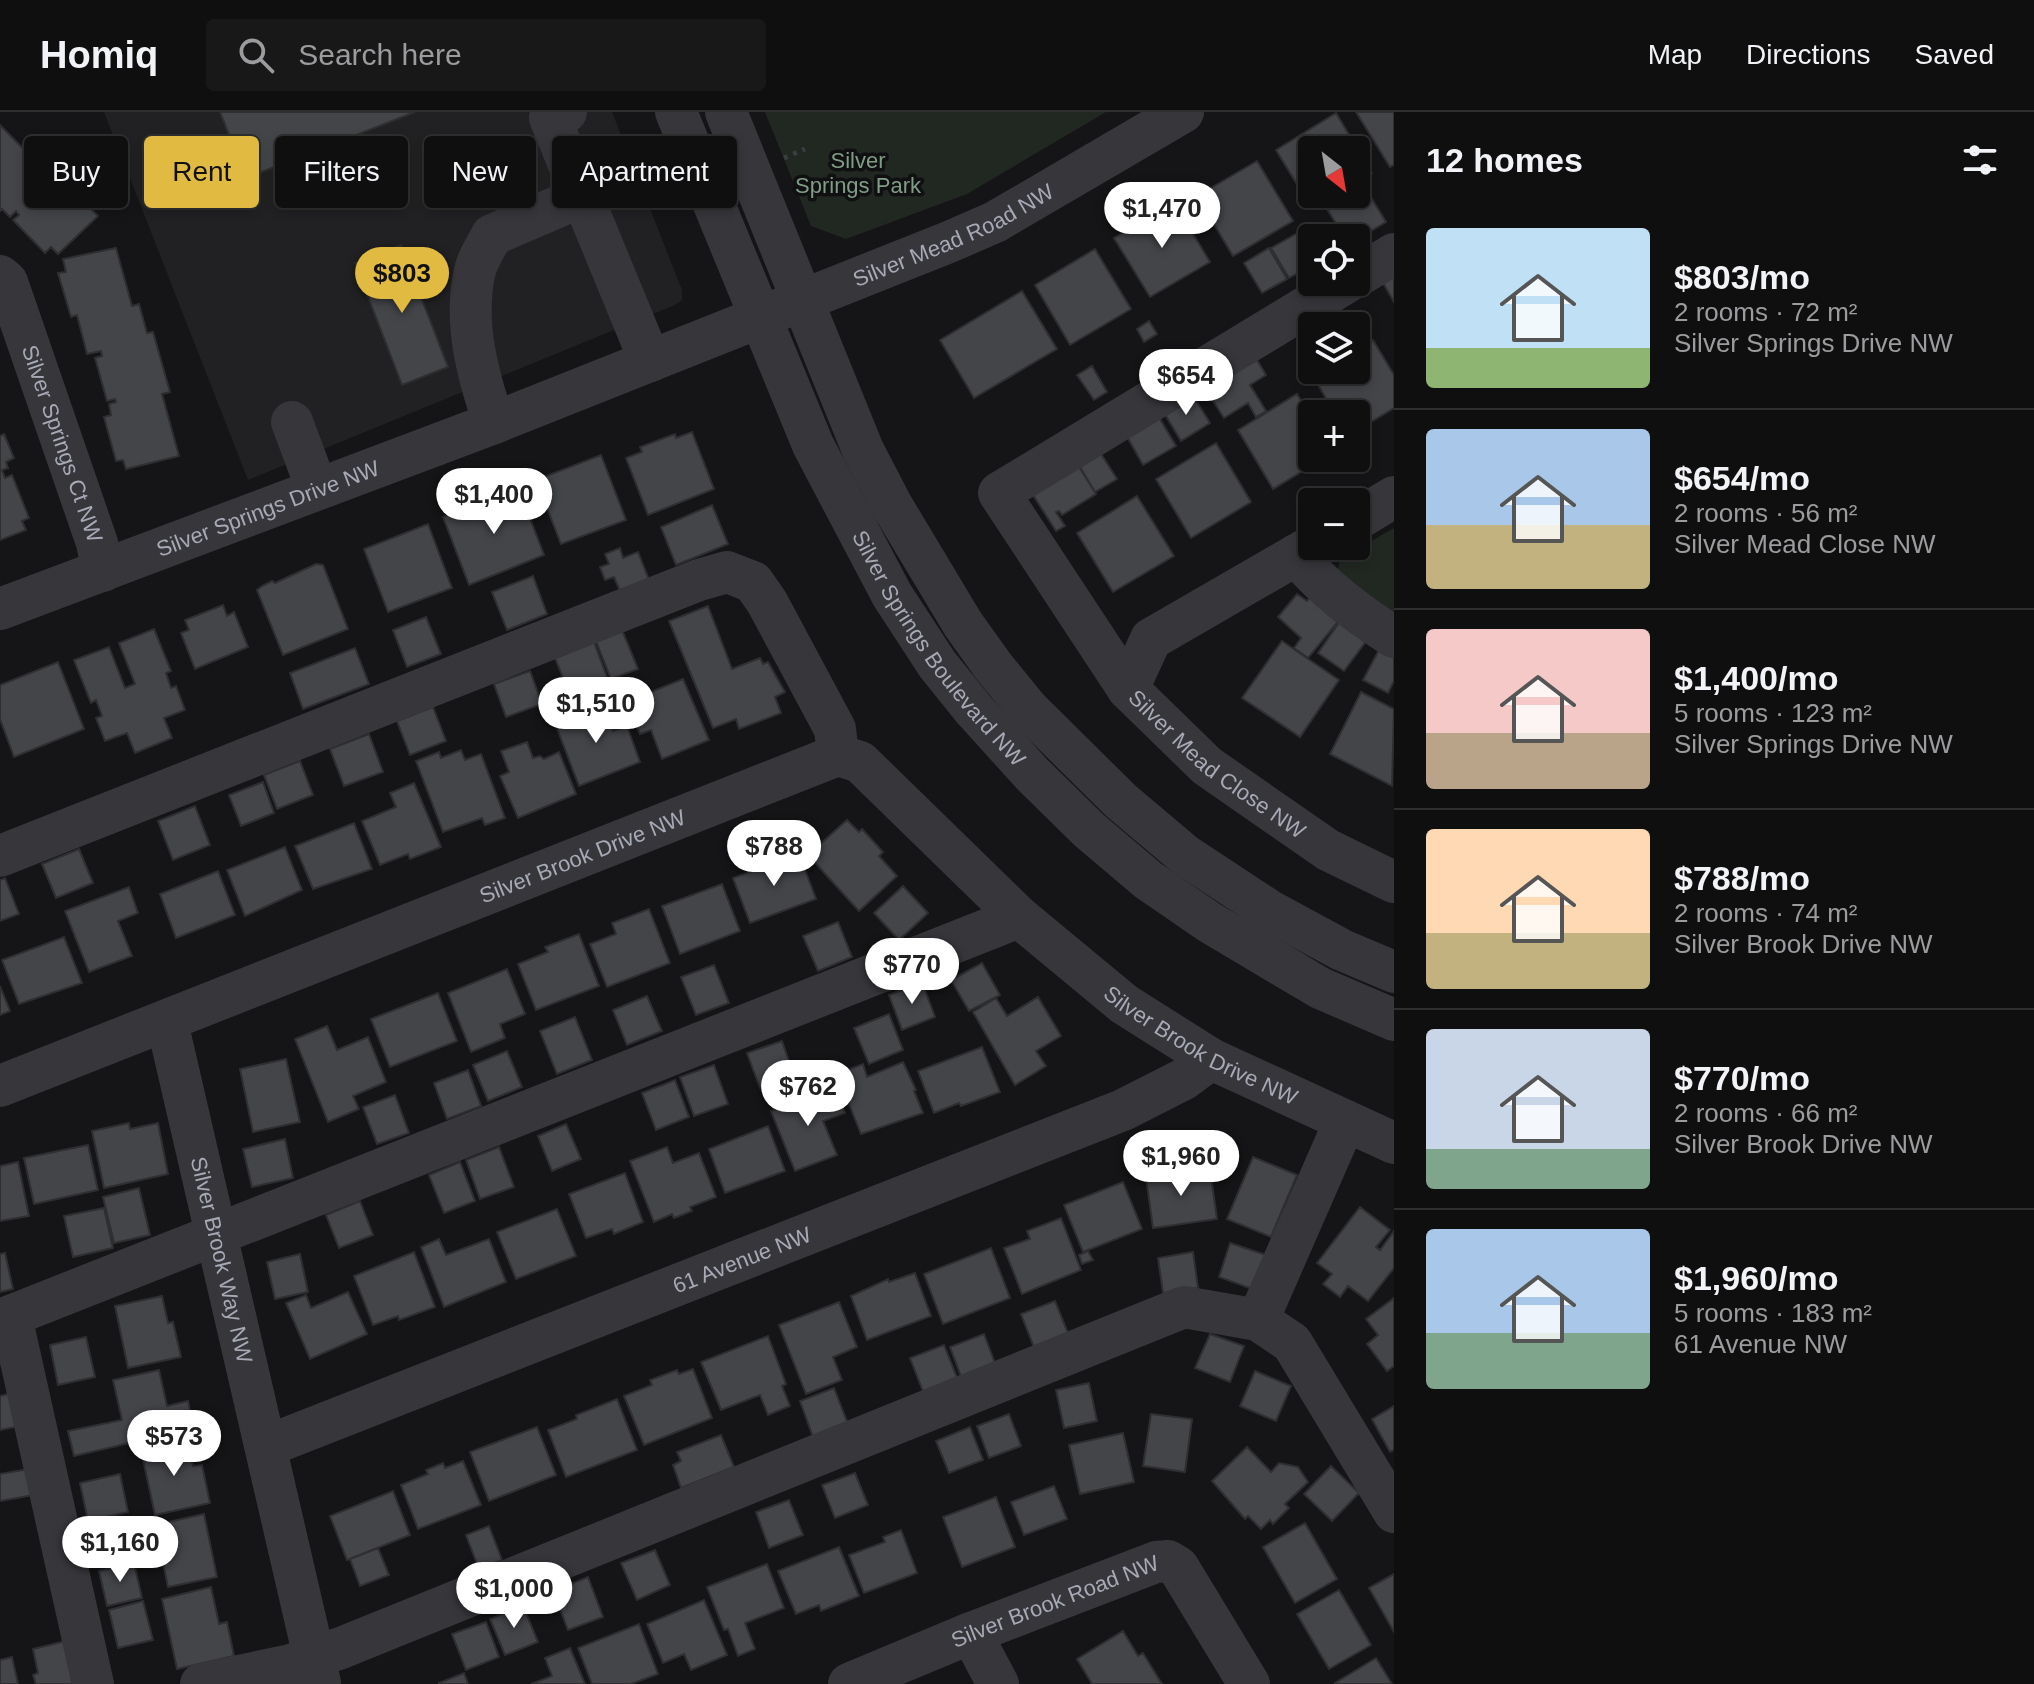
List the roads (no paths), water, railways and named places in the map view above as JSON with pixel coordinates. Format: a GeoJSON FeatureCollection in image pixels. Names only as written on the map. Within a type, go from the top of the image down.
{"type":"FeatureCollection","features":[{"type":"Feature","properties":{"kind":"street"},"geometry":{"type":"LineString","coordinates":[[558,136],[550,118],[566,112]]}},
{"type":"Feature","properties":{"kind":"street","name":"Silver Springs Boulevard NW"},"geometry":{"type":"LineString","coordinates":[[676,112],[813,445],[892,595],[937,664],[974,710],[1070,811],[1148,880],[1221,929],[1320,988],[1394,1020]]}},
{"type":"Feature","properties":{"kind":"street","name":"Silver Springs Boulevard NW"},"geometry":{"type":"LineString","coordinates":[[726,112],[863,450],[891,504],[963,624],[1028,709],[1121,801],[1185,855],[1270,911],[1342,950],[1394,972]]}},
{"type":"Feature","properties":{"kind":"street","name":"Silver Mead Road NW"},"geometry":{"type":"LineString","coordinates":[[802,299],[995,222],[1183,112]]}},
{"type":"Feature","properties":{"kind":"street"},"geometry":{"type":"LineString","coordinates":[[494,423],[482,389],[473,345],[471,310],[474,272],[492,235],[555,208]]}},
{"type":"Feature","properties":{"kind":"street"},"geometry":{"type":"LineString","coordinates":[[588,208],[650,361]]}},
{"type":"Feature","properties":{"kind":"street"},"geometry":{"type":"LineString","coordinates":[[1370,269],[1394,254]]}},
{"type":"Feature","properties":{"kind":"street","name":"Silver Springs Ct NW"},"geometry":{"type":"LineString","coordinates":[[0,276],[7,282],[97,543],[103,571]]}},
{"type":"Feature","properties":{"kind":"street"},"geometry":{"type":"LineString","coordinates":[[1128,689],[999,493],[1324,296]]}},
{"type":"Feature","properties":{"kind":"street","name":"Silver Springs Drive NW"},"geometry":{"type":"LineString","coordinates":[[0,609],[494,423],[802,299]]}},
{"type":"Feature","properties":{"kind":"street"},"geometry":{"type":"LineString","coordinates":[[292,422],[317,489]]}},
{"type":"Feature","properties":{"kind":"street"},"geometry":{"type":"LineString","coordinates":[[1370,512],[1394,497]]}},
{"type":"Feature","properties":{"kind":"street","name":"Silver Mead Close NW"},"geometry":{"type":"LineString","coordinates":[[1298,554],[1151,639],[1128,689],[1207,766],[1328,850],[1394,882]]}},
{"type":"Feature","properties":{"kind":"street"},"geometry":{"type":"LineString","coordinates":[[1307,560],[1311,573],[1355,612],[1394,637]]}},
{"type":"Feature","properties":{"kind":"street"},"geometry":{"type":"LineString","coordinates":[[0,856],[699,580],[727,572],[753,582],[767,602],[835,729],[838,755]]}},
{"type":"Feature","properties":{"kind":"street","name":"Silver Brook Drive NW"},"geometry":{"type":"LineString","coordinates":[[0,1086],[838,755],[860,762],[1019,917],[1124,1004],[1211,1059],[1394,1143]]}},
{"type":"Feature","properties":{"kind":"street"},"geometry":{"type":"LineString","coordinates":[[93,1684],[6,1318],[1019,917]]}},
{"type":"Feature","properties":{"kind":"street","name":"Silver Brook Way NW"},"geometry":{"type":"LineString","coordinates":[[167,1022],[318,1671]]}},
{"type":"Feature","properties":{"kind":"street","name":"61 Avenue NW"},"geometry":{"type":"LineString","coordinates":[[267,1446],[1123,1110],[1184,1079],[1211,1059]]}},
{"type":"Feature","properties":{"kind":"street"},"geometry":{"type":"LineString","coordinates":[[1258,1320],[1345,1121]]}},
{"type":"Feature","properties":{"kind":"street"},"geometry":{"type":"LineString","coordinates":[[201,1684],[318,1671],[1184,1307],[1258,1320],[1292,1343],[1394,1512]]}},
{"type":"Feature","properties":{"kind":"street","name":"Silver Brook Road NW"},"geometry":{"type":"LineString","coordinates":[[849,1684],[971,1633],[1156,1562],[1168,1561],[1178,1567],[1249,1684]]}},
{"type":"Feature","properties":{"kind":"street"},"geometry":{"type":"LineString","coordinates":[[971,1633],[998,1684]]}},
{"type":"Feature","properties":{"kind":"park label","name":"Silver Springs Park"},"geometry":{"type":"Point","coordinates":[858,172]}}]}
